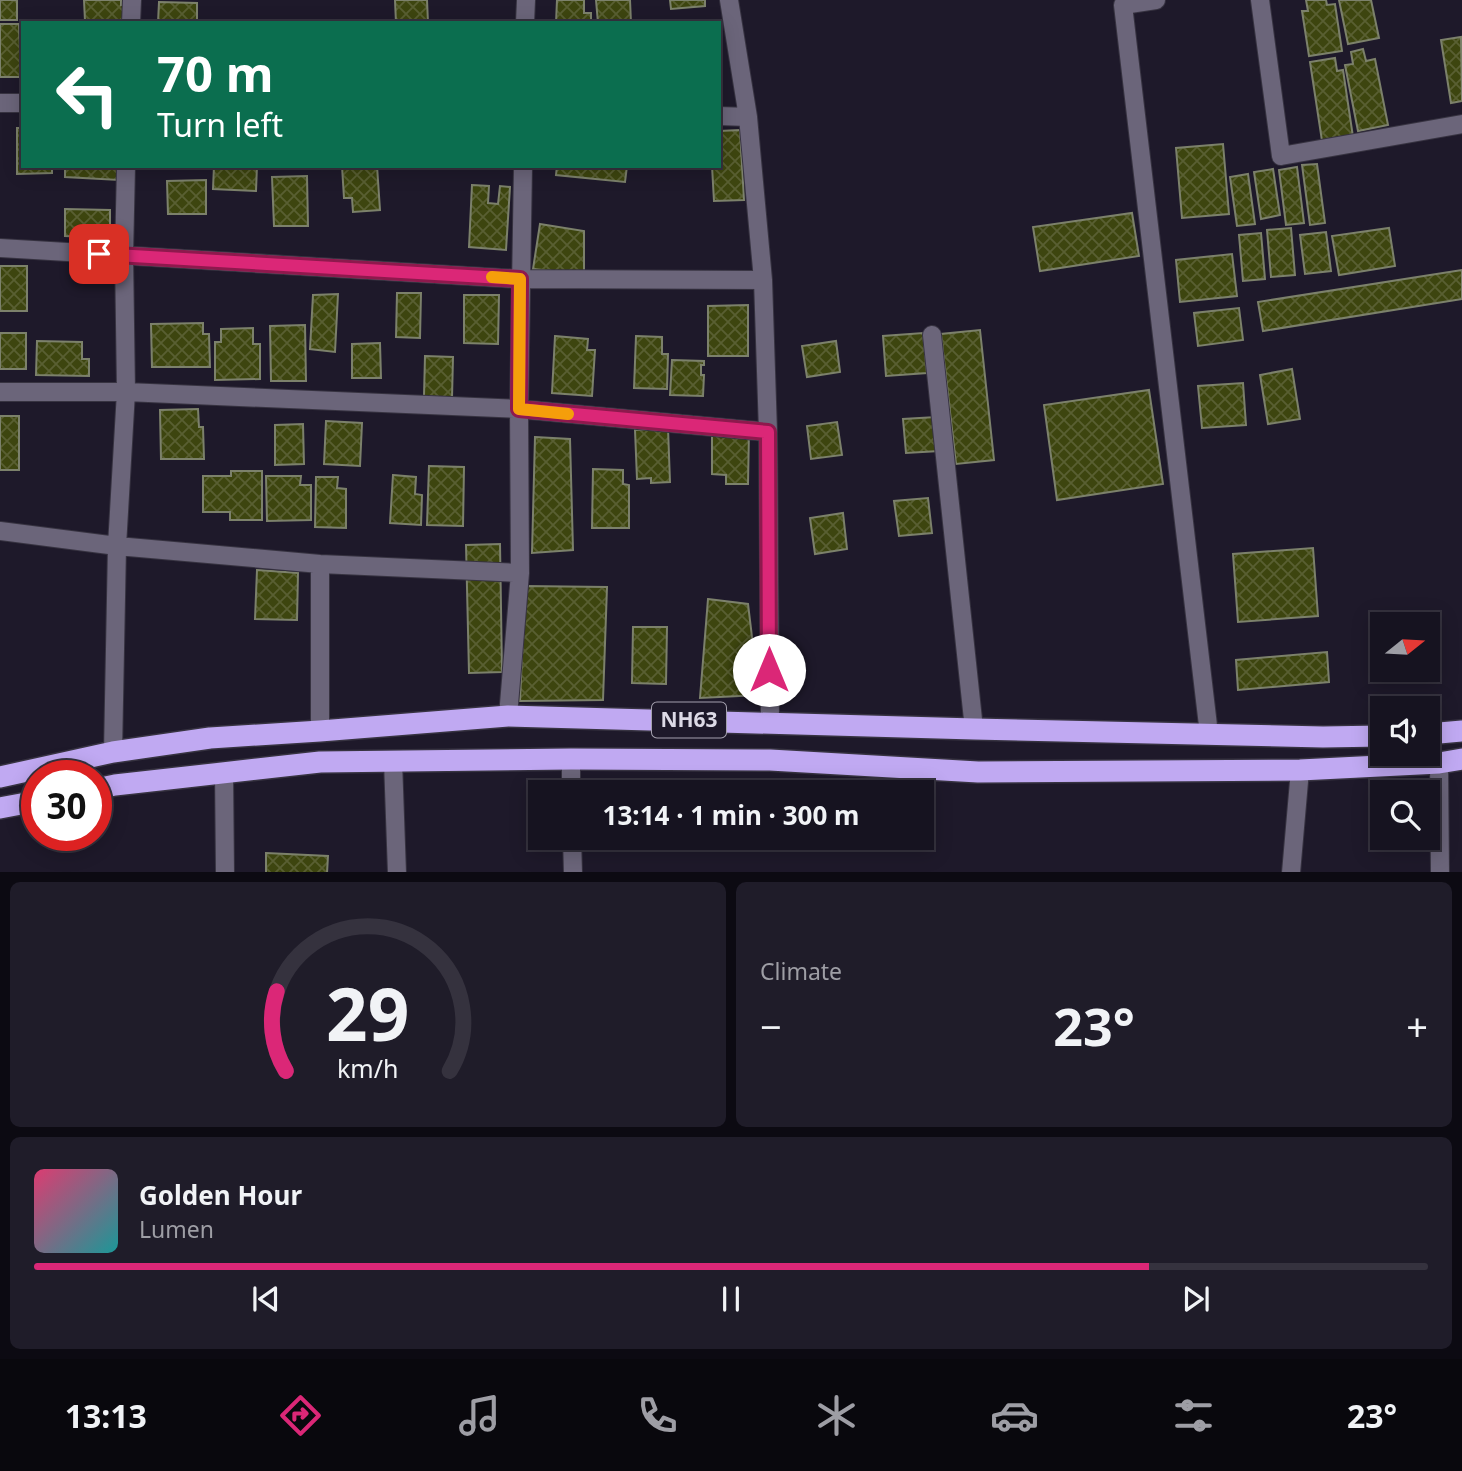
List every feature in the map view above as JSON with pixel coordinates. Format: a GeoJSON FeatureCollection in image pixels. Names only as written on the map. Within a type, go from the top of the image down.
{"type":"FeatureCollection","features":[{"type":"Feature","properties":{"kind":"highway","name":"NH63"},"geometry":{"type":"LineString","coordinates":[[0,777],[113,752],[210,738],[508,716],[974,729],[1370,736]]}},
{"type":"Feature","properties":{"kind":"highway"},"geometry":{"type":"LineString","coordinates":[[1440,733],[1462,731]]}},
{"type":"Feature","properties":{"kind":"highway","name":"NH63"},"geometry":{"type":"LineString","coordinates":[[1440,763],[1462,759]]}},
{"type":"Feature","properties":{"kind":"highway","name":"NH63"},"geometry":{"type":"LineString","coordinates":[[112,786],[320,762],[770,760],[978,772],[1300,770],[1379,766]]}},
{"type":"Feature","properties":{"kind":"highway"},"geometry":{"type":"LineString","coordinates":[[0,808],[21,804]]}},
{"type":"Feature","properties":{"kind":"street"},"geometry":{"type":"LineString","coordinates":[[131,21],[132,0]]}},
{"type":"Feature","properties":{"kind":"street"},"geometry":{"type":"LineString","coordinates":[[525,21],[526,0]]}},
{"type":"Feature","properties":{"kind":"street"},"geometry":{"type":"LineString","coordinates":[[729,0],[748,117],[763,280],[768,432],[770,722]]}},
{"type":"Feature","properties":{"kind":"street"},"geometry":{"type":"LineString","coordinates":[[1156,0],[1123,2],[1209,734]]}},
{"type":"Feature","properties":{"kind":"street"},"geometry":{"type":"LineString","coordinates":[[1260,0],[1281,156],[1462,129]]}},
{"type":"Feature","properties":{"kind":"street"},"geometry":{"type":"LineString","coordinates":[[0,103],[21,103]]}},
{"type":"Feature","properties":{"kind":"street"},"geometry":{"type":"LineString","coordinates":[[721,116],[748,117]]}},
{"type":"Feature","properties":{"kind":"street"},"geometry":{"type":"LineString","coordinates":[[113,752],[117,546],[125,392],[126,168]]}},
{"type":"Feature","properties":{"kind":"street"},"geometry":{"type":"LineString","coordinates":[[508,716],[520,573],[519,409],[523,168]]}},
{"type":"Feature","properties":{"kind":"street"},"geometry":{"type":"LineString","coordinates":[[0,248],[520,279],[763,280]]}},
{"type":"Feature","properties":{"kind":"street"},"geometry":{"type":"LineString","coordinates":[[932,335],[974,729]]}},
{"type":"Feature","properties":{"kind":"street"},"geometry":{"type":"LineString","coordinates":[[0,392],[125,392],[519,409],[768,432]]}},
{"type":"Feature","properties":{"kind":"street"},"geometry":{"type":"LineString","coordinates":[[0,531],[117,546],[320,564],[520,573]]}},
{"type":"Feature","properties":{"kind":"street"},"geometry":{"type":"LineString","coordinates":[[320,564],[320,731]]}},
{"type":"Feature","properties":{"kind":"street"},"geometry":{"type":"LineString","coordinates":[[571,759],[571,780]]}},
{"type":"Feature","properties":{"kind":"street"},"geometry":{"type":"LineString","coordinates":[[393,761],[397,872]]}},
{"type":"Feature","properties":{"kind":"street"},"geometry":{"type":"LineString","coordinates":[[1439,766],[1440,872]]}},
{"type":"Feature","properties":{"kind":"street"},"geometry":{"type":"LineString","coordinates":[[1291,872],[1300,770]]}},
{"type":"Feature","properties":{"kind":"street"},"geometry":{"type":"LineString","coordinates":[[224,772],[225,872]]}},
{"type":"Feature","properties":{"kind":"street"},"geometry":{"type":"LineString","coordinates":[[572,850],[573,872]]}},
{"type":"Feature","properties":{"kind":"building"},"geometry":{"type":"Polygon","coordinates":[[[0,0],[17,0],[17,20],[0,20],[0,0]]]}},
{"type":"Feature","properties":{"kind":"building"},"geometry":{"type":"Polygon","coordinates":[[[84,0],[121,0],[121,5],[125,4],[126,20],[85,21],[84,0]]]}},
{"type":"Feature","properties":{"kind":"building"},"geometry":{"type":"Polygon","coordinates":[[[395,0],[427,0],[428,21],[396,21],[395,0]]]}},
{"type":"Feature","properties":{"kind":"building"},"geometry":{"type":"Polygon","coordinates":[[[557,0],[584,0],[584,13],[591,13],[591,21],[556,21],[557,0]]]}},
{"type":"Feature","properties":{"kind":"building"},"geometry":{"type":"Polygon","coordinates":[[[596,0],[630,0],[631,21],[598,21],[596,0]]]}},
{"type":"Feature","properties":{"kind":"building"},"geometry":{"type":"Polygon","coordinates":[[[670,0],[705,0],[705,6],[671,9],[670,0]]]}},
{"type":"Feature","properties":{"kind":"building"},"geometry":{"type":"Polygon","coordinates":[[[1306,0],[1326,0],[1327,5],[1335,4],[1342,51],[1309,56],[1302,11],[1308,11],[1306,0]]]}},
{"type":"Feature","properties":{"kind":"building"},"geometry":{"type":"Polygon","coordinates":[[[1339,0],[1371,0],[1379,38],[1348,44],[1339,0]]]}},
{"type":"Feature","properties":{"kind":"building"},"geometry":{"type":"Polygon","coordinates":[[[159,2],[197,3],[197,21],[158,21],[159,2]]]}},
{"type":"Feature","properties":{"kind":"building"},"geometry":{"type":"Polygon","coordinates":[[[0,24],[19,24],[21,77],[0,77],[0,24]]]}},
{"type":"Feature","properties":{"kind":"building"},"geometry":{"type":"Polygon","coordinates":[[[1461,37],[1462,101],[1451,103],[1441,40],[1461,37]]]}},
{"type":"Feature","properties":{"kind":"building"},"geometry":{"type":"Polygon","coordinates":[[[1363,49],[1366,61],[1375,59],[1388,125],[1358,131],[1345,65],[1353,64],[1351,52],[1363,49]]]}},
{"type":"Feature","properties":{"kind":"building"},"geometry":{"type":"Polygon","coordinates":[[[1335,58],[1337,71],[1343,70],[1353,137],[1322,141],[1310,62],[1335,58]]]}},
{"type":"Feature","properties":{"kind":"building"},"geometry":{"type":"Polygon","coordinates":[[[17,128],[21,128],[21,168],[52,168],[52,173],[17,174],[17,128]]]}},
{"type":"Feature","properties":{"kind":"building"},"geometry":{"type":"Polygon","coordinates":[[[740,130],[744,200],[714,201],[712,168],[721,168],[721,131],[740,130]]]}},
{"type":"Feature","properties":{"kind":"building"},"geometry":{"type":"Polygon","coordinates":[[[1223,144],[1229,214],[1182,218],[1176,148],[1223,144]]]}},
{"type":"Feature","properties":{"kind":"building"},"geometry":{"type":"Polygon","coordinates":[[[1317,164],[1325,223],[1310,225],[1302,165],[1317,164]]]}},
{"type":"Feature","properties":{"kind":"building"},"geometry":{"type":"Polygon","coordinates":[[[1297,167],[1304,223],[1286,225],[1279,170],[1297,167]]]}},
{"type":"Feature","properties":{"kind":"building"},"geometry":{"type":"Polygon","coordinates":[[[65,168],[120,168],[119,180],[65,177],[65,168]]]}},
{"type":"Feature","properties":{"kind":"building"},"geometry":{"type":"Polygon","coordinates":[[[214,168],[257,168],[256,191],[213,189],[214,168]]]}},
{"type":"Feature","properties":{"kind":"building"},"geometry":{"type":"Polygon","coordinates":[[[342,168],[377,168],[380,210],[353,212],[352,198],[344,198],[342,168]]]}},
{"type":"Feature","properties":{"kind":"building"},"geometry":{"type":"Polygon","coordinates":[[[557,168],[627,168],[625,182],[556,175],[557,168]]]}},
{"type":"Feature","properties":{"kind":"building"},"geometry":{"type":"Polygon","coordinates":[[[1273,169],[1280,215],[1261,219],[1254,172],[1273,169]]]}},
{"type":"Feature","properties":{"kind":"building"},"geometry":{"type":"Polygon","coordinates":[[[1248,174],[1255,224],[1237,226],[1230,177],[1248,174]]]}},
{"type":"Feature","properties":{"kind":"building"},"geometry":{"type":"Polygon","coordinates":[[[307,176],[308,226],[274,226],[272,177],[307,176]]]}},
{"type":"Feature","properties":{"kind":"building"},"geometry":{"type":"Polygon","coordinates":[[[206,180],[206,214],[168,214],[167,181],[206,180]]]}},
{"type":"Feature","properties":{"kind":"building"},"geometry":{"type":"Polygon","coordinates":[[[472,185],[489,186],[488,203],[498,204],[500,186],[510,187],[506,250],[469,247],[472,185]]]}},
{"type":"Feature","properties":{"kind":"building"},"geometry":{"type":"Polygon","coordinates":[[[65,209],[110,210],[110,227],[114,227],[114,238],[65,236],[65,209]]]}},
{"type":"Feature","properties":{"kind":"building"},"geometry":{"type":"Polygon","coordinates":[[[1132,213],[1139,256],[1040,271],[1033,227],[1132,213]]]}},
{"type":"Feature","properties":{"kind":"building"},"geometry":{"type":"Polygon","coordinates":[[[540,224],[584,231],[584,274],[533,269],[540,224]]]}},
{"type":"Feature","properties":{"kind":"building"},"geometry":{"type":"Polygon","coordinates":[[[1291,228],[1295,275],[1271,277],[1267,230],[1291,228]]]}},
{"type":"Feature","properties":{"kind":"building"},"geometry":{"type":"Polygon","coordinates":[[[1389,228],[1395,266],[1339,275],[1332,236],[1389,228]]]}},
{"type":"Feature","properties":{"kind":"building"},"geometry":{"type":"Polygon","coordinates":[[[1326,232],[1331,271],[1305,274],[1300,235],[1326,232]]]}},
{"type":"Feature","properties":{"kind":"building"},"geometry":{"type":"Polygon","coordinates":[[[1261,233],[1265,279],[1243,281],[1239,235],[1261,233]]]}},
{"type":"Feature","properties":{"kind":"building"},"geometry":{"type":"Polygon","coordinates":[[[1232,254],[1237,296],[1180,302],[1176,260],[1232,254]]]}},
{"type":"Feature","properties":{"kind":"building"},"geometry":{"type":"Polygon","coordinates":[[[0,266],[27,266],[27,311],[0,311],[0,266]]]}},
{"type":"Feature","properties":{"kind":"building"},"geometry":{"type":"Polygon","coordinates":[[[1462,270],[1462,299],[1263,331],[1258,302],[1462,270]]]}},
{"type":"Feature","properties":{"kind":"building"},"geometry":{"type":"Polygon","coordinates":[[[397,293],[421,293],[420,338],[396,337],[397,293]]]}},
{"type":"Feature","properties":{"kind":"building"},"geometry":{"type":"Polygon","coordinates":[[[338,294],[335,352],[310,349],[313,295],[338,294]]]}},
{"type":"Feature","properties":{"kind":"building"},"geometry":{"type":"Polygon","coordinates":[[[464,295],[499,295],[498,344],[464,343],[464,295]]]}},
{"type":"Feature","properties":{"kind":"building"},"geometry":{"type":"Polygon","coordinates":[[[748,305],[748,356],[708,356],[708,306],[748,305]]]}},
{"type":"Feature","properties":{"kind":"building"},"geometry":{"type":"Polygon","coordinates":[[[1239,308],[1243,340],[1198,346],[1194,313],[1239,308]]]}},
{"type":"Feature","properties":{"kind":"building"},"geometry":{"type":"Polygon","coordinates":[[[203,323],[203,334],[209,334],[210,367],[152,367],[151,324],[203,323]]]}},
{"type":"Feature","properties":{"kind":"building"},"geometry":{"type":"Polygon","coordinates":[[[305,325],[306,381],[271,381],[270,326],[305,325]]]}},
{"type":"Feature","properties":{"kind":"building"},"geometry":{"type":"Polygon","coordinates":[[[253,328],[253,344],[260,344],[260,379],[215,380],[215,342],[221,342],[221,329],[253,328]]]}},
{"type":"Feature","properties":{"kind":"building"},"geometry":{"type":"Polygon","coordinates":[[[980,330],[994,460],[956,464],[941,334],[980,330]]]}},
{"type":"Feature","properties":{"kind":"building"},"geometry":{"type":"Polygon","coordinates":[[[0,333],[26,333],[26,369],[0,369],[0,333]]]}},
{"type":"Feature","properties":{"kind":"building"},"geometry":{"type":"Polygon","coordinates":[[[923,333],[927,373],[886,376],[883,336],[923,333]]]}},
{"type":"Feature","properties":{"kind":"building"},"geometry":{"type":"Polygon","coordinates":[[[555,336],[588,339],[587,350],[595,350],[592,396],[552,393],[555,336]]]}},
{"type":"Feature","properties":{"kind":"building"},"geometry":{"type":"Polygon","coordinates":[[[636,336],[662,337],[662,354],[668,354],[667,389],[634,388],[636,336]]]}},
{"type":"Feature","properties":{"kind":"building"},"geometry":{"type":"Polygon","coordinates":[[[37,341],[82,342],[82,359],[89,359],[89,376],[36,375],[37,341]]]}},
{"type":"Feature","properties":{"kind":"building"},"geometry":{"type":"Polygon","coordinates":[[[836,341],[840,372],[807,377],[802,346],[836,341]]]}},
{"type":"Feature","properties":{"kind":"building"},"geometry":{"type":"Polygon","coordinates":[[[380,343],[381,378],[352,378],[352,344],[380,343]]]}},
{"type":"Feature","properties":{"kind":"building"},"geometry":{"type":"Polygon","coordinates":[[[425,356],[453,357],[452,398],[424,396],[425,356]]]}},
{"type":"Feature","properties":{"kind":"building"},"geometry":{"type":"Polygon","coordinates":[[[672,360],[704,361],[704,365],[701,365],[701,375],[704,375],[703,396],[670,395],[672,360]]]}},
{"type":"Feature","properties":{"kind":"building"},"geometry":{"type":"Polygon","coordinates":[[[1292,369],[1300,419],[1268,424],[1260,375],[1292,369]]]}},
{"type":"Feature","properties":{"kind":"building"},"geometry":{"type":"Polygon","coordinates":[[[1243,383],[1246,425],[1202,428],[1198,386],[1243,383]]]}},
{"type":"Feature","properties":{"kind":"building"},"geometry":{"type":"Polygon","coordinates":[[[1149,390],[1163,484],[1057,500],[1044,405],[1149,390]]]}},
{"type":"Feature","properties":{"kind":"building"},"geometry":{"type":"Polygon","coordinates":[[[198,409],[199,427],[203,427],[204,459],[161,459],[160,410],[198,409]]]}},
{"type":"Feature","properties":{"kind":"building"},"geometry":{"type":"Polygon","coordinates":[[[0,416],[19,416],[19,470],[0,470],[0,416]]]}},
{"type":"Feature","properties":{"kind":"building"},"geometry":{"type":"Polygon","coordinates":[[[936,417],[939,451],[906,453],[903,419],[936,417]]]}},
{"type":"Feature","properties":{"kind":"building"},"geometry":{"type":"Polygon","coordinates":[[[326,421],[362,423],[360,466],[324,464],[326,421]]]}},
{"type":"Feature","properties":{"kind":"building"},"geometry":{"type":"Polygon","coordinates":[[[837,422],[842,455],[811,459],[807,426],[837,422]]]}},
{"type":"Feature","properties":{"kind":"building"},"geometry":{"type":"Polygon","coordinates":[[[303,424],[304,464],[275,465],[275,425],[303,424]]]}},
{"type":"Feature","properties":{"kind":"building"},"geometry":{"type":"Polygon","coordinates":[[[668,428],[670,482],[651,483],[651,478],[637,479],[635,430],[668,428]]]}},
{"type":"Feature","properties":{"kind":"building"},"geometry":{"type":"Polygon","coordinates":[[[712,430],[749,431],[748,484],[726,484],[726,475],[712,474],[712,430]]]}},
{"type":"Feature","properties":{"kind":"building"},"geometry":{"type":"Polygon","coordinates":[[[535,437],[570,439],[573,550],[532,553],[535,437]]]}},
{"type":"Feature","properties":{"kind":"building"},"geometry":{"type":"Polygon","coordinates":[[[429,466],[464,467],[463,526],[427,525],[429,466]]]}},
{"type":"Feature","properties":{"kind":"building"},"geometry":{"type":"Polygon","coordinates":[[[593,469],[623,470],[623,484],[629,485],[629,528],[592,528],[593,469]]]}},
{"type":"Feature","properties":{"kind":"building"},"geometry":{"type":"Polygon","coordinates":[[[231,471],[262,471],[262,520],[230,520],[230,512],[203,512],[203,476],[231,476],[231,471]]]}},
{"type":"Feature","properties":{"kind":"building"},"geometry":{"type":"Polygon","coordinates":[[[393,475],[416,477],[415,494],[422,495],[421,525],[390,523],[393,475]]]}},
{"type":"Feature","properties":{"kind":"building"},"geometry":{"type":"Polygon","coordinates":[[[266,476],[301,476],[300,485],[311,485],[311,520],[267,521],[266,476]]]}},
{"type":"Feature","properties":{"kind":"building"},"geometry":{"type":"Polygon","coordinates":[[[316,477],[338,477],[337,488],[346,489],[346,528],[315,527],[316,477]]]}},
{"type":"Feature","properties":{"kind":"building"},"geometry":{"type":"Polygon","coordinates":[[[928,498],[932,533],[899,536],[894,501],[928,498]]]}},
{"type":"Feature","properties":{"kind":"building"},"geometry":{"type":"Polygon","coordinates":[[[843,513],[847,549],[815,554],[810,518],[843,513]]]}},
{"type":"Feature","properties":{"kind":"building"},"geometry":{"type":"Polygon","coordinates":[[[500,544],[502,672],[469,673],[466,545],[500,544]]]}},
{"type":"Feature","properties":{"kind":"building"},"geometry":{"type":"Polygon","coordinates":[[[1313,548],[1318,616],[1238,622],[1233,554],[1313,548]]]}},
{"type":"Feature","properties":{"kind":"building"},"geometry":{"type":"Polygon","coordinates":[[[257,570],[298,573],[297,620],[255,619],[257,570]]]}},
{"type":"Feature","properties":{"kind":"building"},"geometry":{"type":"Polygon","coordinates":[[[525,586],[607,587],[603,700],[520,701],[525,586]]]}},
{"type":"Feature","properties":{"kind":"building"},"geometry":{"type":"Polygon","coordinates":[[[708,599],[748,604],[759,695],[700,698],[708,599]]]}},
{"type":"Feature","properties":{"kind":"building"},"geometry":{"type":"Polygon","coordinates":[[[633,627],[667,627],[666,684],[632,683],[633,627]]]}},
{"type":"Feature","properties":{"kind":"building"},"geometry":{"type":"Polygon","coordinates":[[[1327,652],[1329,682],[1238,690],[1236,660],[1327,652]]]}},
{"type":"Feature","properties":{"kind":"building"},"geometry":{"type":"Polygon","coordinates":[[[266,853],[328,856],[327,872],[266,872],[266,853]]]}},
{"type":"Feature","properties":{"kind":"slow traffic"},"geometry":{"type":"LineString","coordinates":[[492,277],[520,279],[519,409],[568,414]]}},
{"type":"Feature","properties":{"kind":"route"},"geometry":{"type":"LineString","coordinates":[[99,254],[520,279],[519,409],[768,432],[769,670]]}}]}
